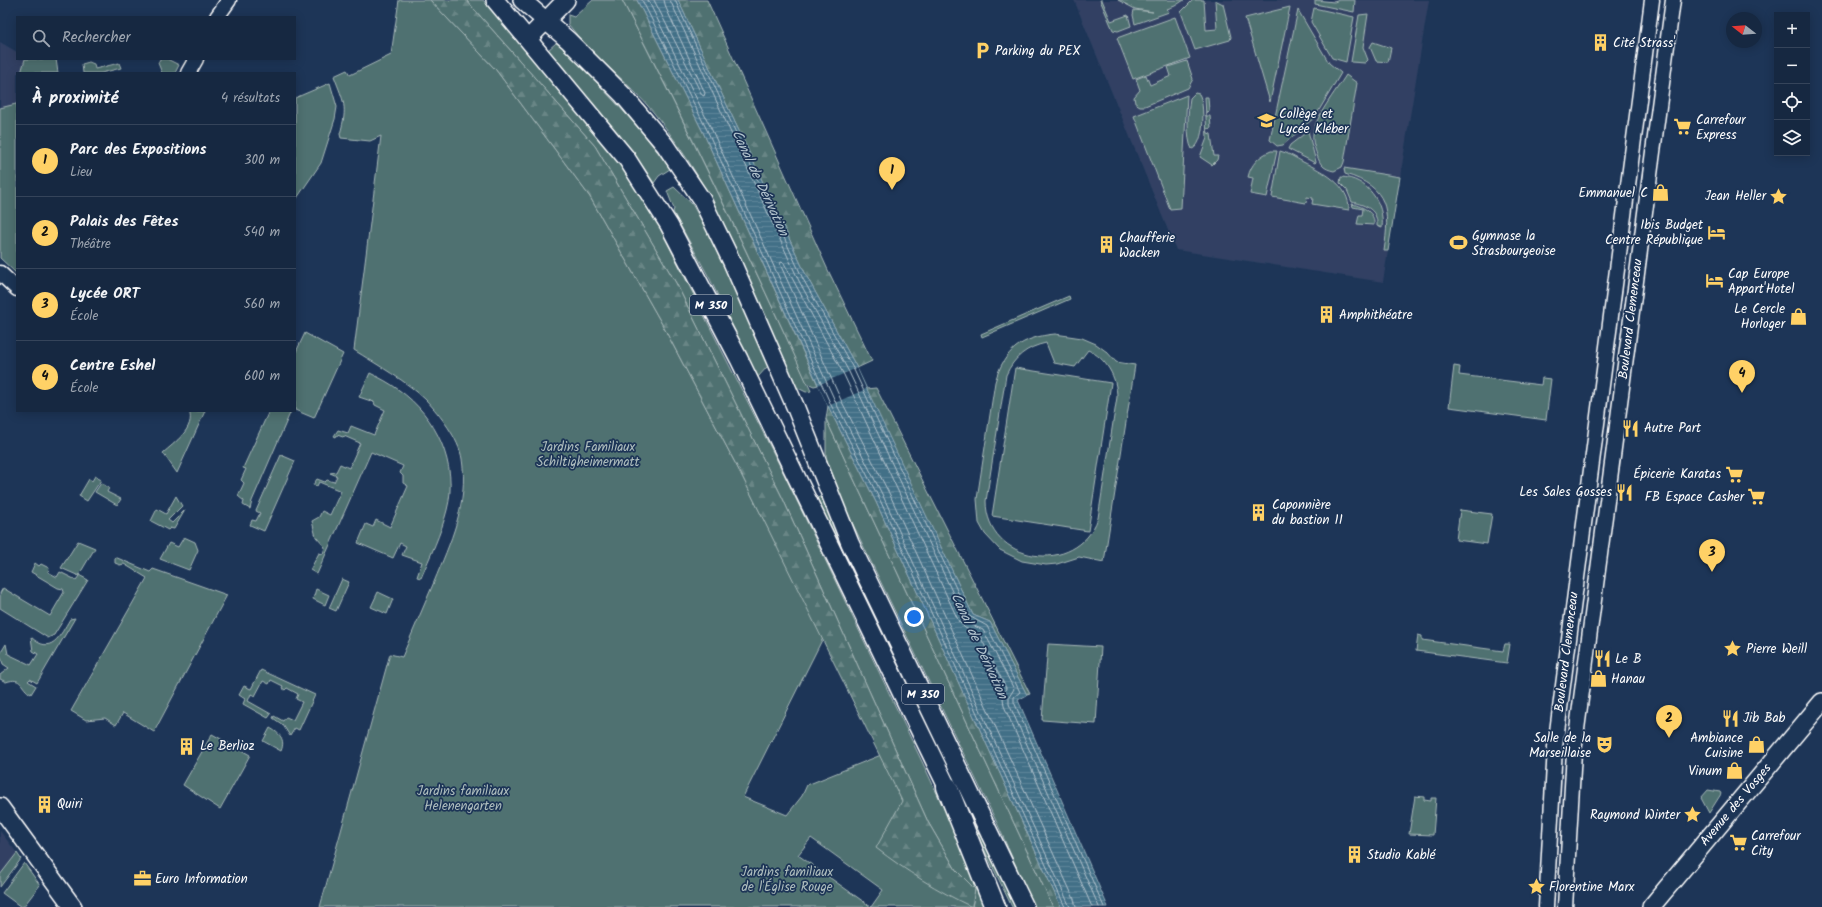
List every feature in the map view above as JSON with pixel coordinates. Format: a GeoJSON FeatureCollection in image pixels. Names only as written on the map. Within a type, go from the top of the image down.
{"type":"FeatureCollection","features":[{"type":"Feature","properties":{"kind":"highway"},"geometry":{"type":"LineString","coordinates":[[947,787],[996,907]]}},
{"type":"Feature","properties":{"kind":"main road","name":"M 350"},"geometry":{"type":"LineString","coordinates":[[495,0],[627,159],[669,225],[740,359],[1005,907]]}},
{"type":"Feature","properties":{"kind":"main road","name":"M 350"},"geometry":{"type":"LineString","coordinates":[[522,0],[568,40],[622,95],[665,145],[702,200],[732,262],[795,406],[850,543],[1025,907]]}},
{"type":"Feature","properties":{"kind":"main road"},"geometry":{"type":"LineString","coordinates":[[528,39],[566,0]]}},
{"type":"Feature","properties":{"kind":"main road","name":"Avenue des Vosges"},"geometry":{"type":"LineString","coordinates":[[1651,907],[1822,702]]}},
{"type":"Feature","properties":{"kind":"main road"},"geometry":{"type":"LineString","coordinates":[[0,807],[73,907]]}},
{"type":"Feature","properties":{"kind":"street"},"geometry":{"type":"LineString","coordinates":[[218,16],[229,0]]}},
{"type":"Feature","properties":{"kind":"street","name":"Boulevard Clemenceau"},"geometry":{"type":"LineString","coordinates":[[1546,907],[1555,747],[1652,0]]}},
{"type":"Feature","properties":{"kind":"street","name":"Boulevard Clemenceau"},"geometry":{"type":"LineString","coordinates":[[1566,907],[1574,752],[1673,0]]}},
{"type":"Feature","properties":{"kind":"street"},"geometry":{"type":"LineString","coordinates":[[189,72],[195,60]]}},
{"type":"Feature","properties":{"kind":"street"},"geometry":{"type":"LineString","coordinates":[[0,273],[16,289]]}},
{"type":"Feature","properties":{"kind":"street"},"geometry":{"type":"LineString","coordinates":[[1582,541],[1602,543]]}},
{"type":"Feature","properties":{"kind":"shaded area","name":"Collège et Lycée Kléber"},"geometry":{"type":"Polygon","coordinates":[[[1074,0],[1429,0],[1383,282],[1176,250],[1074,0]]]}},
{"type":"Feature","properties":{"kind":"shaded area"},"geometry":{"type":"Polygon","coordinates":[[[0,42],[16,51],[16,60],[32,60],[54,72],[16,72],[16,104],[0,108],[0,42]]]}},
{"type":"Feature","properties":{"kind":"shaded area"},"geometry":{"type":"Polygon","coordinates":[[[0,831],[17,853],[0,875],[0,831]]]}},
{"type":"Feature","properties":{"kind":"green space"},"geometry":{"type":"Polygon","coordinates":[[[399,0],[430,0],[496,70],[590,197],[662,324],[742,476],[823,638],[743,797],[787,815],[802,796],[807,785],[881,755],[902,801],[972,907],[871,907],[320,907],[390,654],[402,657],[452,538],[457,522],[463,491],[462,459],[460,451],[453,435],[443,420],[419,393],[354,350],[381,136],[370,141],[341,138],[340,134],[344,117],[344,105],[334,76],[347,70],[350,75],[391,55],[399,0]],[[811,838],[798,855],[871,907],[883,890],[811,838]]]}},
{"type":"Feature","properties":{"kind":"green space"},"geometry":{"type":"Polygon","coordinates":[[[430,0],[466,0],[595,146],[676,283],[783,499],[928,822],[956,870],[975,889],[972,907],[922,880],[876,848],[902,801],[742,476],[662,324],[590,197],[496,70],[430,0]]]}},
{"type":"Feature","properties":{"kind":"green space"},"geometry":{"type":"Polygon","coordinates":[[[466,0],[483,0],[621,162],[659,226],[784,474],[990,907],[972,907],[975,889],[956,870],[928,822],[783,499],[676,283],[595,146],[466,0]]]}},
{"type":"Feature","properties":{"kind":"green space"},"geometry":{"type":"Polygon","coordinates":[[[593,0],[622,0],[719,194],[811,391],[806,392],[794,386],[734,244],[698,176],[677,144],[654,113],[588,47],[568,24],[568,15],[574,17],[593,0]]]}},
{"type":"Feature","properties":{"kind":"green space"},"geometry":{"type":"Polygon","coordinates":[[[622,0],[637,0],[703,132],[818,385],[814,386],[807,383],[717,190],[622,0]]]}},
{"type":"Feature","properties":{"kind":"green space"},"geometry":{"type":"Polygon","coordinates":[[[678,0],[707,0],[827,268],[872,361],[857,368],[807,277],[678,0]]]}},
{"type":"Feature","properties":{"kind":"green space"},"geometry":{"type":"Polygon","coordinates":[[[1100,0],[1102,0],[1111,21],[1128,15],[1131,26],[1118,31],[1113,30],[1100,0]]]}},
{"type":"Feature","properties":{"kind":"green space"},"geometry":{"type":"Polygon","coordinates":[[[1118,0],[1184,0],[1167,9],[1169,12],[1135,24],[1133,15],[1134,10],[1153,12],[1135,9],[1118,0]]]}},
{"type":"Feature","properties":{"kind":"green space"},"geometry":{"type":"Polygon","coordinates":[[[1193,0],[1204,0],[1206,30],[1217,29],[1215,0],[1223,4],[1231,37],[1230,40],[1195,50],[1181,12],[1193,0]]]}},
{"type":"Feature","properties":{"kind":"green space"},"geometry":{"type":"Polygon","coordinates":[[[1315,0],[1334,2],[1339,0],[1355,0],[1354,12],[1315,4],[1315,0]]]}},
{"type":"Feature","properties":{"kind":"green space"},"geometry":{"type":"Polygon","coordinates":[[[1290,7],[1270,102],[1245,18],[1290,7]]]}},
{"type":"Feature","properties":{"kind":"green space"},"geometry":{"type":"Polygon","coordinates":[[[1314,8],[1354,17],[1346,62],[1332,58],[1311,22],[1314,8]]]}},
{"type":"Feature","properties":{"kind":"green space"},"geometry":{"type":"Polygon","coordinates":[[[1298,10],[1329,63],[1341,73],[1315,117],[1283,145],[1277,146],[1270,140],[1298,10]]]}},
{"type":"Feature","properties":{"kind":"green space"},"geometry":{"type":"Polygon","coordinates":[[[1368,14],[1363,47],[1368,60],[1365,63],[1351,62],[1359,15],[1368,14]]]}},
{"type":"Feature","properties":{"kind":"green space"},"geometry":{"type":"Polygon","coordinates":[[[1175,17],[1190,58],[1133,79],[1117,38],[1175,17]]]}},
{"type":"Feature","properties":{"kind":"green space"},"geometry":{"type":"Polygon","coordinates":[[[1373,42],[1391,48],[1388,62],[1376,61],[1370,47],[1373,42]]]}},
{"type":"Feature","properties":{"kind":"green space"},"geometry":{"type":"Polygon","coordinates":[[[556,43],[565,49],[620,107],[646,137],[670,169],[659,176],[654,183],[618,133],[591,101],[549,56],[548,50],[556,43]]]}},
{"type":"Feature","properties":{"kind":"green space"},"geometry":{"type":"Polygon","coordinates":[[[25,60],[56,60],[58,72],[21,72],[25,60]]]}},
{"type":"Feature","properties":{"kind":"green space"},"geometry":{"type":"Polygon","coordinates":[[[160,60],[169,60],[179,65],[176,72],[162,72],[158,63],[160,60]]]}},
{"type":"Feature","properties":{"kind":"green space"},"geometry":{"type":"Polygon","coordinates":[[[1187,61],[1193,79],[1188,88],[1145,106],[1140,106],[1135,103],[1134,97],[1140,90],[1136,79],[1146,75],[1150,85],[1171,76],[1168,67],[1187,61]]]}},
{"type":"Feature","properties":{"kind":"green space"},"geometry":{"type":"Polygon","coordinates":[[[89,62],[94,64],[95,69],[119,63],[121,68],[105,72],[83,72],[82,64],[89,62]]]}},
{"type":"Feature","properties":{"kind":"green space"},"geometry":{"type":"Polygon","coordinates":[[[1346,75],[1357,83],[1344,162],[1342,167],[1334,171],[1325,168],[1318,158],[1314,145],[1313,134],[1326,104],[1346,75]]]}},
{"type":"Feature","properties":{"kind":"green space"},"geometry":{"type":"Polygon","coordinates":[[[330,83],[337,107],[335,119],[321,163],[296,200],[296,98],[330,83]]]}},
{"type":"Feature","properties":{"kind":"green space"},"geometry":{"type":"Polygon","coordinates":[[[1195,93],[1199,94],[1201,99],[1203,123],[1199,140],[1196,146],[1192,149],[1188,132],[1188,117],[1190,98],[1195,93]]]}},
{"type":"Feature","properties":{"kind":"green space"},"geometry":{"type":"Polygon","coordinates":[[[1187,95],[1181,208],[1170,209],[1134,116],[1187,95]]]}},
{"type":"Feature","properties":{"kind":"green space"},"geometry":{"type":"Polygon","coordinates":[[[1205,97],[1208,97],[1209,111],[1206,112],[1206,116],[1210,116],[1211,128],[1207,129],[1208,133],[1211,134],[1214,156],[1218,156],[1217,160],[1212,165],[1200,157],[1207,138],[1205,97]]]}},
{"type":"Feature","properties":{"kind":"green space"},"geometry":{"type":"Polygon","coordinates":[[[16,104],[16,273],[0,258],[0,108],[16,104]]]}},
{"type":"Feature","properties":{"kind":"green space"},"geometry":{"type":"Polygon","coordinates":[[[1308,131],[1315,163],[1288,149],[1290,145],[1308,131]]]}},
{"type":"Feature","properties":{"kind":"green space"},"geometry":{"type":"Polygon","coordinates":[[[1271,151],[1277,151],[1267,197],[1250,194],[1253,178],[1248,177],[1251,168],[1259,158],[1271,151]]]}},
{"type":"Feature","properties":{"kind":"green space"},"geometry":{"type":"Polygon","coordinates":[[[1280,151],[1289,154],[1334,180],[1345,193],[1349,210],[1312,204],[1313,198],[1307,197],[1306,203],[1272,197],[1280,151]]]}},
{"type":"Feature","properties":{"kind":"green space"},"geometry":{"type":"Polygon","coordinates":[[[1344,168],[1400,177],[1388,251],[1384,251],[1387,224],[1383,202],[1378,193],[1370,186],[1360,179],[1345,174],[1344,168]]]}},
{"type":"Feature","properties":{"kind":"green space"},"geometry":{"type":"Polygon","coordinates":[[[1341,177],[1350,178],[1359,182],[1372,194],[1381,210],[1382,228],[1377,226],[1377,220],[1370,209],[1352,202],[1347,190],[1340,183],[1341,177]]]}},
{"type":"Feature","properties":{"kind":"green space"},"geometry":{"type":"Polygon","coordinates":[[[674,187],[692,204],[704,225],[747,316],[768,366],[757,378],[710,279],[673,212],[674,209],[667,191],[674,187]]]}},
{"type":"Feature","properties":{"kind":"green space"},"geometry":{"type":"Polygon","coordinates":[[[1352,204],[1361,207],[1371,213],[1374,220],[1374,225],[1357,224],[1359,215],[1362,215],[1363,209],[1353,207],[1352,204]]]}},
{"type":"Feature","properties":{"kind":"green space"},"geometry":{"type":"Polygon","coordinates":[[[1069,296],[1070,299],[982,337],[981,334],[1069,296]]]}},
{"type":"Feature","properties":{"kind":"green space"},"geometry":{"type":"Polygon","coordinates":[[[305,333],[343,354],[314,418],[296,410],[296,352],[305,333]]]}},
{"type":"Feature","properties":{"kind":"green space"},"geometry":{"type":"Polygon","coordinates":[[[1055,334],[1082,338],[1096,344],[1107,352],[1116,362],[1135,365],[1104,562],[1079,557],[1057,564],[1046,565],[1022,561],[1000,550],[985,534],[979,523],[977,499],[995,382],[1004,361],[1016,347],[1033,338],[1055,334]],[[1046,343],[1027,350],[1017,358],[1006,375],[986,501],[990,522],[1001,538],[1016,549],[1034,555],[1053,555],[1072,549],[1087,537],[1098,518],[1117,397],[1113,375],[1105,363],[1094,353],[1088,350],[1075,367],[1054,363],[1046,343]]]}},
{"type":"Feature","properties":{"kind":"green space"},"geometry":{"type":"Polygon","coordinates":[[[1454,366],[1460,367],[1459,375],[1541,385],[1542,378],[1551,379],[1546,420],[1449,407],[1454,366]]]}},
{"type":"Feature","properties":{"kind":"green space"},"geometry":{"type":"Polygon","coordinates":[[[1015,368],[1111,383],[1088,531],[992,516],[1015,368]]]}},
{"type":"Feature","properties":{"kind":"green space"},"geometry":{"type":"Polygon","coordinates":[[[370,373],[399,390],[424,413],[434,428],[447,459],[450,476],[450,493],[447,510],[439,536],[421,578],[417,577],[422,562],[402,555],[406,546],[400,543],[393,558],[358,543],[366,524],[373,527],[376,520],[390,527],[408,486],[403,483],[403,476],[400,473],[403,466],[371,452],[317,574],[310,570],[319,553],[323,554],[325,547],[316,537],[312,521],[319,517],[322,511],[330,515],[341,491],[319,482],[317,486],[313,485],[317,479],[325,482],[327,480],[334,482],[337,476],[330,473],[336,472],[340,464],[349,468],[360,443],[344,436],[334,436],[338,430],[348,433],[351,426],[374,435],[385,410],[375,405],[374,402],[359,397],[370,373]]]}},
{"type":"Feature","properties":{"kind":"green space"},"geometry":{"type":"Polygon","coordinates":[[[876,388],[1030,694],[1027,695],[990,622],[973,615],[866,389],[876,388]]]}},
{"type":"Feature","properties":{"kind":"green space"},"geometry":{"type":"Polygon","coordinates":[[[828,406],[876,502],[1061,907],[1053,907],[826,419],[828,406]]]}},
{"type":"Feature","properties":{"kind":"green space"},"geometry":{"type":"Polygon","coordinates":[[[189,412],[205,412],[177,473],[163,453],[183,435],[187,429],[190,417],[189,412]]]}},
{"type":"Feature","properties":{"kind":"green space"},"geometry":{"type":"Polygon","coordinates":[[[269,412],[291,412],[252,501],[250,509],[243,505],[244,501],[238,496],[244,483],[241,480],[246,469],[243,468],[269,412]]]}},
{"type":"Feature","properties":{"kind":"green space"},"geometry":{"type":"Polygon","coordinates":[[[826,419],[1053,907],[1034,907],[997,823],[846,510],[826,458],[826,419]]]}},
{"type":"Feature","properties":{"kind":"green space"},"geometry":{"type":"Polygon","coordinates":[[[281,455],[295,461],[264,531],[250,525],[252,520],[256,521],[260,513],[256,511],[281,455]]]}},
{"type":"Feature","properties":{"kind":"green space"},"geometry":{"type":"Polygon","coordinates":[[[95,476],[101,480],[87,501],[79,496],[89,479],[92,481],[95,476]]]}},
{"type":"Feature","properties":{"kind":"green space"},"geometry":{"type":"Polygon","coordinates":[[[101,483],[109,488],[107,492],[121,499],[117,505],[95,492],[101,483]]]}},
{"type":"Feature","properties":{"kind":"green space"},"geometry":{"type":"Polygon","coordinates":[[[823,495],[1019,907],[1012,907],[816,499],[823,495]]]}},
{"type":"Feature","properties":{"kind":"green space"},"geometry":{"type":"Polygon","coordinates":[[[176,496],[182,506],[168,520],[172,523],[185,510],[174,529],[170,528],[168,530],[151,521],[157,509],[166,514],[176,496]]]}},
{"type":"Feature","properties":{"kind":"green space"},"geometry":{"type":"Polygon","coordinates":[[[1460,510],[1492,514],[1487,544],[1456,540],[1460,510]]]}},
{"type":"Feature","properties":{"kind":"green space"},"geometry":{"type":"Polygon","coordinates":[[[184,537],[195,542],[198,550],[189,570],[160,559],[169,543],[178,547],[184,537]]]}},
{"type":"Feature","properties":{"kind":"green space"},"geometry":{"type":"Polygon","coordinates":[[[78,541],[95,548],[79,575],[88,580],[54,635],[48,638],[0,608],[0,593],[3,588],[50,616],[64,592],[63,589],[58,588],[31,572],[35,563],[39,566],[41,564],[49,568],[48,572],[57,577],[60,572],[76,580],[79,576],[61,568],[78,541]]]}},
{"type":"Feature","properties":{"kind":"green space"},"geometry":{"type":"Polygon","coordinates":[[[115,557],[150,572],[153,569],[227,595],[154,732],[123,713],[116,725],[105,718],[86,720],[71,711],[147,578],[124,564],[120,565],[115,563],[115,557]]]}},
{"type":"Feature","properties":{"kind":"green space"},"geometry":{"type":"Polygon","coordinates":[[[342,579],[349,582],[336,611],[329,608],[342,579]]]}},
{"type":"Feature","properties":{"kind":"green space"},"geometry":{"type":"Polygon","coordinates":[[[316,589],[329,595],[325,605],[313,599],[316,589]]]}},
{"type":"Feature","properties":{"kind":"green space"},"geometry":{"type":"Polygon","coordinates":[[[378,592],[393,599],[387,614],[371,607],[378,592]]]}},
{"type":"Feature","properties":{"kind":"green space"},"geometry":{"type":"Polygon","coordinates":[[[75,618],[37,683],[30,679],[28,681],[36,686],[31,694],[27,692],[16,680],[6,682],[0,679],[0,675],[9,668],[3,664],[0,654],[6,644],[8,654],[31,665],[38,654],[33,651],[31,637],[44,645],[54,642],[59,637],[70,619],[75,618]]]}},
{"type":"Feature","properties":{"kind":"green space"},"geometry":{"type":"Polygon","coordinates":[[[1418,635],[1422,636],[1422,640],[1503,651],[1505,644],[1510,644],[1507,663],[1416,651],[1418,635]]]}},
{"type":"Feature","properties":{"kind":"green space"},"geometry":{"type":"Polygon","coordinates":[[[1048,644],[1101,647],[1096,724],[1042,720],[1048,644]]]}},
{"type":"Feature","properties":{"kind":"green space"},"geometry":{"type":"Polygon","coordinates":[[[261,670],[315,695],[299,730],[295,728],[290,736],[283,725],[273,718],[274,716],[283,721],[286,717],[293,720],[302,702],[296,699],[298,694],[287,688],[285,690],[282,688],[283,686],[271,680],[269,684],[263,681],[255,696],[251,694],[248,701],[271,714],[268,718],[243,704],[245,699],[239,695],[244,686],[251,689],[261,670]]]}},
{"type":"Feature","properties":{"kind":"green space"},"geometry":{"type":"Polygon","coordinates":[[[270,728],[281,737],[283,743],[281,751],[263,741],[270,728]]]}},
{"type":"Feature","properties":{"kind":"green space"},"geometry":{"type":"Polygon","coordinates":[[[212,734],[250,755],[220,809],[183,785],[212,734]]]}},
{"type":"Feature","properties":{"kind":"green space"},"geometry":{"type":"Polygon","coordinates":[[[1708,790],[1720,792],[1721,794],[1709,813],[1701,798],[1708,790]]]}},
{"type":"Feature","properties":{"kind":"green space"},"geometry":{"type":"Polygon","coordinates":[[[1415,796],[1424,797],[1424,800],[1431,801],[1431,798],[1436,798],[1433,835],[1409,834],[1415,796]]]}},
{"type":"Feature","properties":{"kind":"green space"},"geometry":{"type":"Polygon","coordinates":[[[17,853],[21,859],[0,887],[0,875],[17,853]]]}},
{"type":"Feature","properties":{"kind":"green space"},"geometry":{"type":"Polygon","coordinates":[[[24,863],[40,885],[23,907],[21,907],[2,893],[24,863]]]}},
{"type":"Feature","properties":{"kind":"water","name":"Canal de Dérivation"},"geometry":{"type":"Polygon","coordinates":[[[637,0],[678,0],[807,277],[857,368],[973,615],[990,622],[1027,695],[1018,700],[1108,907],[1061,907],[876,502],[828,406],[703,132],[637,0]]]}},
{"type":"Feature","properties":{"kind":"pier"},"geometry":{"type":"Polygon","coordinates":[[[857,368],[866,389],[828,406],[818,385],[857,368]]]}},
{"type":"Feature","properties":{"kind":"place","name":"Cité Strass'"},"geometry":{"type":"Point","coordinates":[1600,43]}},
{"type":"Feature","properties":{"kind":"place","name":"Parking du PEX"},"geometry":{"type":"Point","coordinates":[982,51]}},
{"type":"Feature","properties":{"kind":"place","name":"Collège et Lycée Kléber"},"geometry":{"type":"Point","coordinates":[1266,121]}},
{"type":"Feature","properties":{"kind":"place","name":"Carrefour Express"},"geometry":{"type":"Point","coordinates":[1683,127]}},
{"type":"Feature","properties":{"kind":"place","name":"Parc des Expositions"},"geometry":{"type":"Point","coordinates":[892,190]}},
{"type":"Feature","properties":{"kind":"place","name":"Emmanuel C"},"geometry":{"type":"Point","coordinates":[1661,193]}},
{"type":"Feature","properties":{"kind":"place","name":"Jean Heller"},"geometry":{"type":"Point","coordinates":[1779,196]}},
{"type":"Feature","properties":{"kind":"place","name":"Ibis Budget Centre République"},"geometry":{"type":"Point","coordinates":[1716,232]}},
{"type":"Feature","properties":{"kind":"place","name":"Gymnase la Strasbourgeoise"},"geometry":{"type":"Point","coordinates":[1459,243]}},
{"type":"Feature","properties":{"kind":"place","name":"Chaufferie Wacken"},"geometry":{"type":"Point","coordinates":[1106,245]}},
{"type":"Feature","properties":{"kind":"place","name":"Cap Europe Appart'Hotel"},"geometry":{"type":"Point","coordinates":[1715,281]}},
{"type":"Feature","properties":{"kind":"place","name":"Amphithéatre"},"geometry":{"type":"Point","coordinates":[1326,315]}},
{"type":"Feature","properties":{"kind":"place","name":"Le Cercle Horloger"},"geometry":{"type":"Point","coordinates":[1798,316]}},
{"type":"Feature","properties":{"kind":"place","name":"Centre Eshel"},"geometry":{"type":"Point","coordinates":[1742,393]}},
{"type":"Feature","properties":{"kind":"place","name":"Autre Part"},"geometry":{"type":"Point","coordinates":[1631,428]}},
{"type":"Feature","properties":{"kind":"place","name":"Épicerie Karatas"},"geometry":{"type":"Point","coordinates":[1734,474]}},
{"type":"Feature","properties":{"kind":"place","name":"Les Sales Gosses"},"geometry":{"type":"Point","coordinates":[1625,492]}},
{"type":"Feature","properties":{"kind":"place","name":"FB Espace Casher"},"geometry":{"type":"Point","coordinates":[1757,497]}},
{"type":"Feature","properties":{"kind":"place","name":"Caponnière du bastion 11"},"geometry":{"type":"Point","coordinates":[1259,512]}},
{"type":"Feature","properties":{"kind":"place","name":"Lycée ORT"},"geometry":{"type":"Point","coordinates":[1712,572]}},
{"type":"Feature","properties":{"kind":"place","name":"Pierre Weill"},"geometry":{"type":"Point","coordinates":[1733,649]}},
{"type":"Feature","properties":{"kind":"place","name":"Le B"},"geometry":{"type":"Point","coordinates":[1602,659]}},
{"type":"Feature","properties":{"kind":"place","name":"Hanau"},"geometry":{"type":"Point","coordinates":[1598,679]}},
{"type":"Feature","properties":{"kind":"place","name":"Jib Bab"},"geometry":{"type":"Point","coordinates":[1730,718]}},
{"type":"Feature","properties":{"kind":"place","name":"Palais des Fêtes"},"geometry":{"type":"Point","coordinates":[1669,738]}},
{"type":"Feature","properties":{"kind":"place","name":"Salle de la Marseillaise"},"geometry":{"type":"Point","coordinates":[1604,745]}},
{"type":"Feature","properties":{"kind":"place","name":"Ambiance Cuisine"},"geometry":{"type":"Point","coordinates":[1756,745]}},
{"type":"Feature","properties":{"kind":"place","name":"Le Berlioz"},"geometry":{"type":"Point","coordinates":[187,746]}},
{"type":"Feature","properties":{"kind":"place","name":"Vinum"},"geometry":{"type":"Point","coordinates":[1735,771]}},
{"type":"Feature","properties":{"kind":"place","name":"Quiri"},"geometry":{"type":"Point","coordinates":[44,804]}},
{"type":"Feature","properties":{"kind":"place","name":"Raymond Winter"},"geometry":{"type":"Point","coordinates":[1693,815]}},
{"type":"Feature","properties":{"kind":"place","name":"Carrefour City"},"geometry":{"type":"Point","coordinates":[1738,843]}},
{"type":"Feature","properties":{"kind":"place","name":"Studio Kablé"},"geometry":{"type":"Point","coordinates":[1354,855]}},
{"type":"Feature","properties":{"kind":"place","name":"Euro Information"},"geometry":{"type":"Point","coordinates":[142,879]}},
{"type":"Feature","properties":{"kind":"place","name":"Florentine Marx"},"geometry":{"type":"Point","coordinates":[1536,887]}},
{"type":"Feature","properties":{"kind":"park label","name":"Jardins Familiaux Schiltigheimermatt"},"geometry":{"type":"Point","coordinates":[588,454]}},
{"type":"Feature","properties":{"kind":"park label","name":"Jardins familiaux Helenengarten"},"geometry":{"type":"Point","coordinates":[463,798]}},
{"type":"Feature","properties":{"kind":"park label","name":"Jardins familiaux de l'Église Rouge"},"geometry":{"type":"Point","coordinates":[787,880]}}]}
